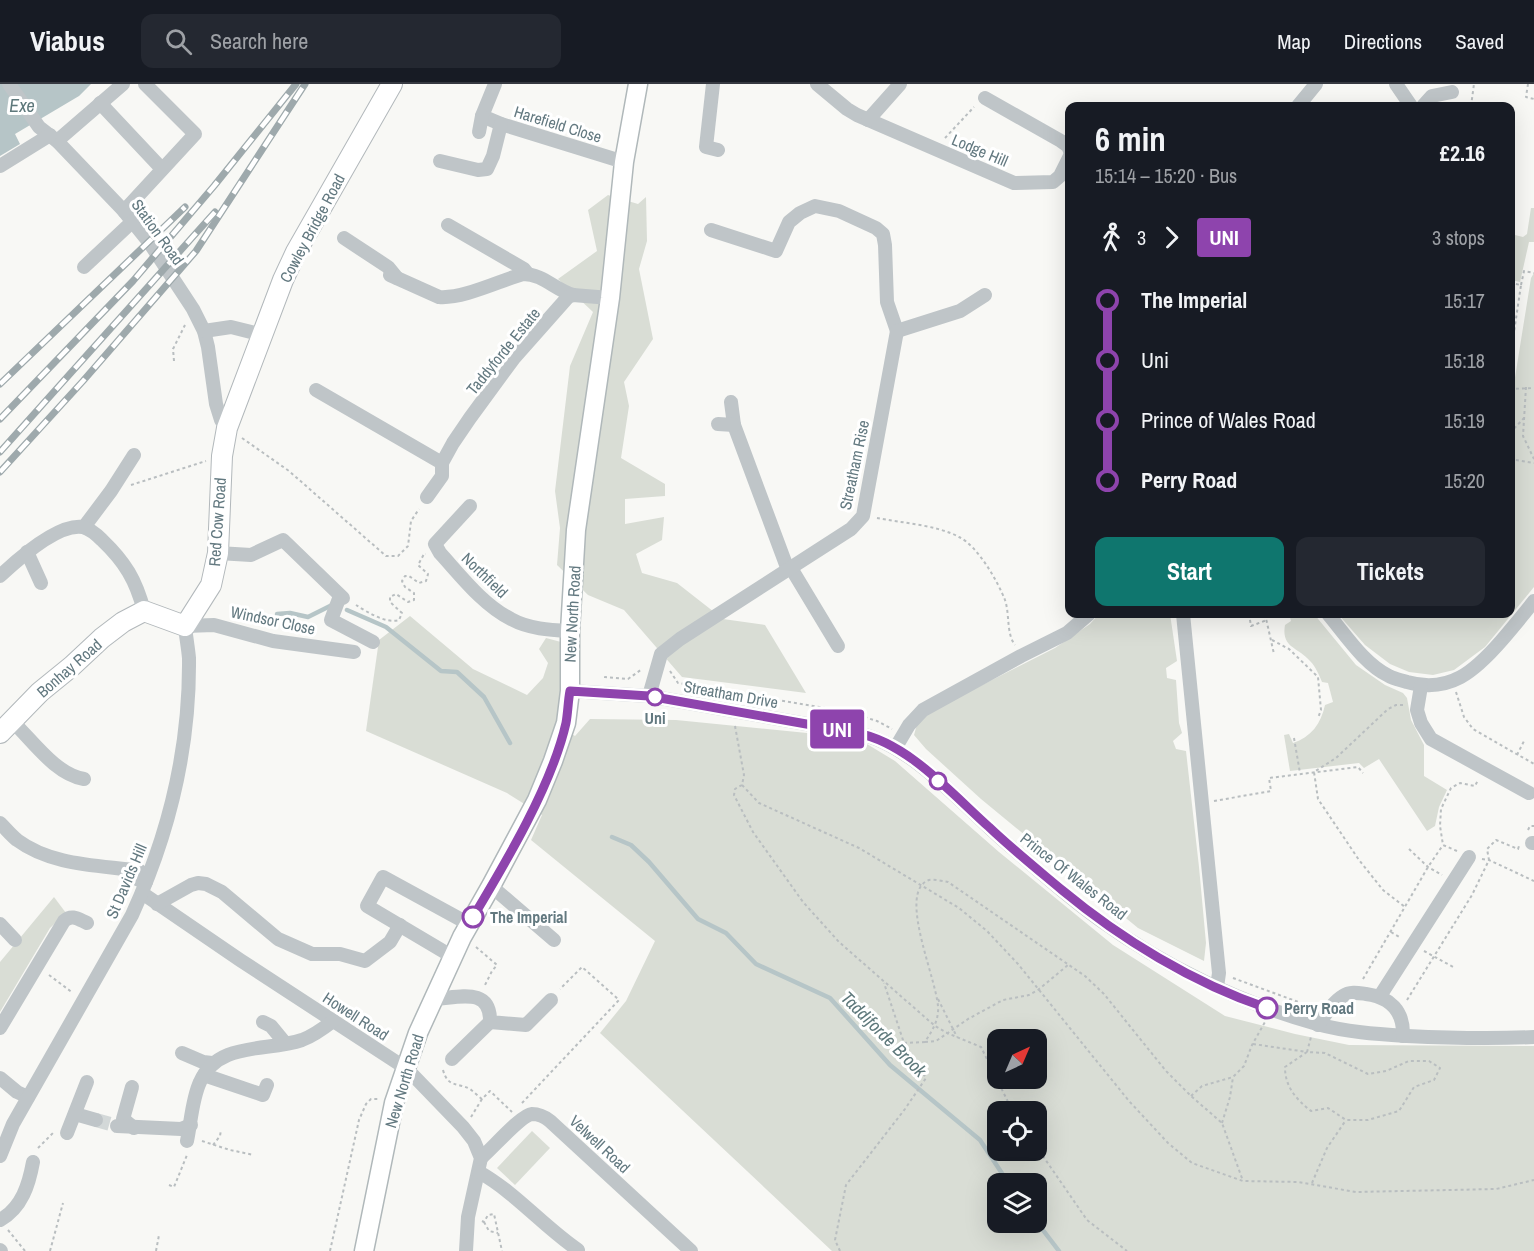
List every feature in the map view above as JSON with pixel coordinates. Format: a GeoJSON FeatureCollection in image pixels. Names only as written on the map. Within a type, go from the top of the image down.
{"type":"FeatureCollection","features":[{"type":"Feature","properties":{"kind":"highway","name":"Cowley Bridge Road"},"geometry":{"type":"LineString","coordinates":[[221,444],[296,252],[392,84]]}},
{"type":"Feature","properties":{"kind":"highway","name":"Red Cow Road"},"geometry":{"type":"LineString","coordinates":[[185,626],[211,585],[218,554],[221,444]]}},
{"type":"Feature","properties":{"kind":"highway"},"geometry":{"type":"LineString","coordinates":[[144,611],[185,626]]}},
{"type":"Feature","properties":{"kind":"highway","name":"Bonhay Road"},"geometry":{"type":"LineString","coordinates":[[6,727],[40,692],[102,638],[123,622],[144,611]]}},
{"type":"Feature","properties":{"kind":"main road","name":"New North Road"},"geometry":{"type":"LineString","coordinates":[[364,1251],[394,1103],[418,1032],[469,924],[492,886],[537,800],[566,723],[570,691],[570,631],[576,530],[610,298],[624,162],[638,84]]}},
{"type":"Feature","properties":{"kind":"street","name":"Station Road"},"geometry":{"type":"LineString","coordinates":[[9,84],[49,135],[128,216],[193,309],[204,331],[208,347],[216,404],[221,420],[221,444]]}},
{"type":"Feature","properties":{"kind":"street"},"geometry":{"type":"LineString","coordinates":[[0,166],[100,103],[123,84]]}},
{"type":"Feature","properties":{"kind":"street"},"geometry":{"type":"LineString","coordinates":[[84,267],[128,216],[162,169],[195,134],[145,84]]}},
{"type":"Feature","properties":{"kind":"street"},"geometry":{"type":"LineString","coordinates":[[478,132],[495,84]]}},
{"type":"Feature","properties":{"kind":"street"},"geometry":{"type":"LineString","coordinates":[[708,148],[713,84]]}},
{"type":"Feature","properties":{"kind":"street","name":"Lodge Hill"},"geometry":{"type":"LineString","coordinates":[[817,84],[847,109],[868,120],[1014,183],[1053,182],[1060,176],[1065,165]]}},
{"type":"Feature","properties":{"kind":"street"},"geometry":{"type":"LineString","coordinates":[[868,120],[900,84]]}},
{"type":"Feature","properties":{"kind":"street"},"geometry":{"type":"LineString","coordinates":[[1301,102],[1316,84]]}},
{"type":"Feature","properties":{"kind":"street"},"geometry":{"type":"LineString","coordinates":[[1396,84],[1408,102]]}},
{"type":"Feature","properties":{"kind":"street"},"geometry":{"type":"LineString","coordinates":[[1427,102],[1432,96],[1452,92]]}},
{"type":"Feature","properties":{"kind":"street","name":"Lodge Hill"},"geometry":{"type":"LineString","coordinates":[[985,98],[1065,144]]}},
{"type":"Feature","properties":{"kind":"street"},"geometry":{"type":"LineString","coordinates":[[100,103],[162,169]]}},
{"type":"Feature","properties":{"kind":"street","name":"Harefield Close"},"geometry":{"type":"LineString","coordinates":[[482,116],[624,162]]}},
{"type":"Feature","properties":{"kind":"street"},"geometry":{"type":"LineString","coordinates":[[440,161],[478,170],[487,169],[493,156],[501,124]]}},
{"type":"Feature","properties":{"kind":"street"},"geometry":{"type":"LineString","coordinates":[[711,230],[776,251],[789,222],[800,213],[815,206],[839,211],[876,228],[883,234],[887,302],[897,331],[960,311],[985,295]]}},
{"type":"Feature","properties":{"kind":"street"},"geometry":{"type":"LineString","coordinates":[[448,225],[524,269],[528,274]]}},
{"type":"Feature","properties":{"kind":"street"},"geometry":{"type":"LineString","coordinates":[[344,238],[388,267],[394,277],[432,295],[445,298],[528,274],[542,277],[573,295],[610,298]]}},
{"type":"Feature","properties":{"kind":"street","name":"Taddyforde Estate"},"geometry":{"type":"LineString","coordinates":[[427,497],[442,476],[442,463],[453,443],[514,358],[568,297],[573,295]]}},
{"type":"Feature","properties":{"kind":"street"},"geometry":{"type":"LineString","coordinates":[[204,331],[231,327],[263,334]]}},
{"type":"Feature","properties":{"kind":"street","name":"Streatham Rise"},"geometry":{"type":"LineString","coordinates":[[649,696],[661,654],[680,639],[850,529],[863,516],[897,331]]}},
{"type":"Feature","properties":{"kind":"street"},"geometry":{"type":"LineString","coordinates":[[316,390],[442,463]]}},
{"type":"Feature","properties":{"kind":"street"},"geometry":{"type":"LineString","coordinates":[[731,402],[734,425],[789,569],[838,646]]}},
{"type":"Feature","properties":{"kind":"street"},"geometry":{"type":"LineString","coordinates":[[718,424],[734,425]]}},
{"type":"Feature","properties":{"kind":"street"},"geometry":{"type":"LineString","coordinates":[[84,527],[134,455]]}},
{"type":"Feature","properties":{"kind":"street","name":"Northfield"},"geometry":{"type":"LineString","coordinates":[[470,506],[435,544],[440,553],[487,602],[512,620],[541,629],[570,631]]}},
{"type":"Feature","properties":{"kind":"street"},"geometry":{"type":"LineString","coordinates":[[0,576],[27,552],[63,530],[84,527],[96,534],[120,556],[139,591],[144,611]]}},
{"type":"Feature","properties":{"kind":"street"},"geometry":{"type":"LineString","coordinates":[[218,554],[250,555],[283,540],[341,597],[331,620],[373,642]]}},
{"type":"Feature","properties":{"kind":"street"},"geometry":{"type":"LineString","coordinates":[[27,552],[41,582]]}},
{"type":"Feature","properties":{"kind":"street"},"geometry":{"type":"LineString","coordinates":[[1332,618],[1376,667],[1389,676],[1421,686],[1441,685],[1453,681],[1475,667],[1492,651],[1534,601]]}},
{"type":"Feature","properties":{"kind":"street"},"geometry":{"type":"LineString","coordinates":[[900,741],[909,725],[923,710],[1067,633],[1084,618]]}},
{"type":"Feature","properties":{"kind":"street"},"geometry":{"type":"LineString","coordinates":[[1183,618],[1218,980]]}},
{"type":"Feature","properties":{"kind":"street","name":"Windsor Close"},"geometry":{"type":"LineString","coordinates":[[185,626],[214,625],[273,641],[354,652]]}},
{"type":"Feature","properties":{"kind":"street","name":"St Davids Hill"},"geometry":{"type":"LineString","coordinates":[[0,1156],[13,1124],[132,915],[144,887],[178,784],[184,744],[189,655],[185,626]]}},
{"type":"Feature","properties":{"kind":"street"},"geometry":{"type":"LineString","coordinates":[[1421,686],[1417,710],[1421,723],[1431,739],[1483,770],[1529,793]]}},
{"type":"Feature","properties":{"kind":"street","name":"Streatham Drive"},"geometry":{"type":"LineString","coordinates":[[570,691],[649,696],[900,741]]}},
{"type":"Feature","properties":{"kind":"street"},"geometry":{"type":"LineString","coordinates":[[6,727],[60,769],[74,777],[84,779]]}},
{"type":"Feature","properties":{"kind":"street","name":"Prince Of Wales Road"},"geometry":{"type":"LineString","coordinates":[[900,741],[935,779],[1029,862],[1100,920],[1185,972],[1218,980],[1272,1009],[1322,1019],[1380,1035],[1471,1040],[1534,1037]]}},
{"type":"Feature","properties":{"kind":"street","name":"Howell Road"},"geometry":{"type":"LineString","coordinates":[[0,823],[17,840],[42,853],[90,865],[140,871],[137,879],[157,904],[407,1069],[474,1141],[480,1165]]}},
{"type":"Feature","properties":{"kind":"street"},"geometry":{"type":"LineString","coordinates":[[1380,996],[1469,857]]}},
{"type":"Feature","properties":{"kind":"street"},"geometry":{"type":"LineString","coordinates":[[453,957],[367,906],[383,877],[469,924]]}},
{"type":"Feature","properties":{"kind":"street"},"geometry":{"type":"LineString","coordinates":[[157,904],[191,885],[206,884],[222,892],[278,939],[312,954],[340,954],[365,961],[390,942],[400,925]]}},
{"type":"Feature","properties":{"kind":"street"},"geometry":{"type":"LineString","coordinates":[[492,886],[554,940]]}},
{"type":"Feature","properties":{"kind":"street"},"geometry":{"type":"LineString","coordinates":[[0,1028],[55,934],[67,918],[73,917],[87,923]]}},
{"type":"Feature","properties":{"kind":"street"},"geometry":{"type":"LineString","coordinates":[[0,924],[15,940]]}},
{"type":"Feature","properties":{"kind":"street"},"geometry":{"type":"LineString","coordinates":[[1322,1019],[1344,995],[1355,992],[1380,996],[1398,1012],[1402,1020],[1403,1036]]}},
{"type":"Feature","properties":{"kind":"street"},"geometry":{"type":"LineString","coordinates":[[433,999],[466,997],[481,999],[486,1002],[490,1010],[490,1022],[452,1059]]}},
{"type":"Feature","properties":{"kind":"street"},"geometry":{"type":"LineString","coordinates":[[490,1022],[526,1025],[551,1000]]}},
{"type":"Feature","properties":{"kind":"street"},"geometry":{"type":"LineString","coordinates":[[191,1144],[190,1125],[199,1083],[212,1063],[230,1053],[302,1040],[322,1030],[333,1021]]}},
{"type":"Feature","properties":{"kind":"street"},"geometry":{"type":"LineString","coordinates":[[263,1022],[271,1026],[285,1043]]}},
{"type":"Feature","properties":{"kind":"street"},"geometry":{"type":"LineString","coordinates":[[182,1053],[203,1062],[212,1063]]}},
{"type":"Feature","properties":{"kind":"street"},"geometry":{"type":"LineString","coordinates":[[204,1075],[262,1095],[267,1085]]}},
{"type":"Feature","properties":{"kind":"street"},"geometry":{"type":"LineString","coordinates":[[0,1077],[17,1092],[28,1097]]}},
{"type":"Feature","properties":{"kind":"street"},"geometry":{"type":"LineString","coordinates":[[67,1133],[87,1082]]}},
{"type":"Feature","properties":{"kind":"street"},"geometry":{"type":"LineString","coordinates":[[132,1087],[123,1119],[134,1128]]}},
{"type":"Feature","properties":{"kind":"street"},"geometry":{"type":"LineString","coordinates":[[75,1114],[96,1120]]}},
{"type":"Feature","properties":{"kind":"street","name":"Velwell Road"},"geometry":{"type":"LineString","coordinates":[[480,1165],[522,1118],[531,1114],[543,1116],[691,1251]]}},
{"type":"Feature","properties":{"kind":"street"},"geometry":{"type":"LineString","coordinates":[[117,1126],[181,1129],[190,1125]]}},
{"type":"Feature","properties":{"kind":"street"},"geometry":{"type":"LineString","coordinates":[[1,1219],[22,1198],[28,1185],[35,1156]]}},
{"type":"Feature","properties":{"kind":"street"},"geometry":{"type":"LineString","coordinates":[[466,1251],[468,1217],[480,1165],[566,1242],[578,1250]]}},
{"type":"Feature","properties":{"kind":"path"},"geometry":{"type":"LineString","coordinates":[[1472,102],[1474,84]]}},
{"type":"Feature","properties":{"kind":"path"},"geometry":{"type":"LineString","coordinates":[[1528,84],[1526,97],[1534,99]]}},
{"type":"Feature","properties":{"kind":"path"},"geometry":{"type":"LineString","coordinates":[[935,149],[975,105],[985,98]]}},
{"type":"Feature","properties":{"kind":"path"},"geometry":{"type":"LineString","coordinates":[[1515,328],[1524,271],[1534,273]]}},
{"type":"Feature","properties":{"kind":"path"},"geometry":{"type":"LineString","coordinates":[[1515,284],[1521,285]]}},
{"type":"Feature","properties":{"kind":"path"},"geometry":{"type":"LineString","coordinates":[[174,361],[173,349],[193,309]]}},
{"type":"Feature","properties":{"kind":"path"},"geometry":{"type":"LineString","coordinates":[[1526,387],[1522,436],[1534,461]]}},
{"type":"Feature","properties":{"kind":"path"},"geometry":{"type":"LineString","coordinates":[[1515,388],[1534,388]]}},
{"type":"Feature","properties":{"kind":"path"},"geometry":{"type":"LineString","coordinates":[[1515,428],[1524,418]]}},
{"type":"Feature","properties":{"kind":"path"},"geometry":{"type":"LineString","coordinates":[[111,491],[221,444],[289,471],[386,556],[398,556],[408,546],[411,521],[427,497]]}},
{"type":"Feature","properties":{"kind":"path"},"geometry":{"type":"LineString","coordinates":[[1515,459],[1534,461]]}},
{"type":"Feature","properties":{"kind":"path"},"geometry":{"type":"LineString","coordinates":[[863,516],[947,532],[960,537],[974,549],[1000,589],[1008,609],[1011,639],[1021,656]]}},
{"type":"Feature","properties":{"kind":"path"},"geometry":{"type":"LineString","coordinates":[[341,597],[370,614],[396,621],[401,618],[402,613],[390,602],[390,597],[396,594],[408,602],[414,600],[414,593],[402,583],[403,578],[409,576],[419,583],[426,581],[428,574],[418,565],[420,560],[424,554],[440,553]]}},
{"type":"Feature","properties":{"kind":"path"},"geometry":{"type":"LineString","coordinates":[[1250,618],[1251,626],[1267,620],[1274,654]]}},
{"type":"Feature","properties":{"kind":"path"},"geometry":{"type":"LineString","coordinates":[[1272,640],[1289,650],[1318,677],[1321,710],[1317,718]]}},
{"type":"Feature","properties":{"kind":"path"},"geometry":{"type":"LineString","coordinates":[[607,694],[605,676],[628,679],[645,667],[655,671],[671,671],[678,683],[848,712],[878,721],[900,741]]}},
{"type":"Feature","properties":{"kind":"path"},"geometry":{"type":"LineString","coordinates":[[1453,681],[1464,717],[1473,729],[1534,764]]}},
{"type":"Feature","properties":{"kind":"path"},"geometry":{"type":"LineString","coordinates":[[1314,772],[1336,758],[1388,709],[1396,705],[1417,710]]}},
{"type":"Feature","properties":{"kind":"path"},"geometry":{"type":"LineString","coordinates":[[732,710],[744,775],[742,785],[735,789],[734,795],[753,832],[796,893],[839,942],[935,1026],[981,1047],[1008,1101]]}},
{"type":"Feature","properties":{"kind":"path"},"geometry":{"type":"LineString","coordinates":[[1294,738],[1301,774]]}},
{"type":"Feature","properties":{"kind":"path"},"geometry":{"type":"LineString","coordinates":[[1517,755],[1524,741]]}},
{"type":"Feature","properties":{"kind":"path"},"geometry":{"type":"LineString","coordinates":[[1200,802],[1271,791],[1269,778],[1358,767],[1363,773]]}},
{"type":"Feature","properties":{"kind":"path"},"geometry":{"type":"LineString","coordinates":[[1314,772],[1318,799],[1359,860],[1383,890],[1405,907]]}},
{"type":"Feature","properties":{"kind":"path"},"geometry":{"type":"LineString","coordinates":[[1355,992],[1443,844],[1440,826],[1441,809],[1451,788],[1460,783],[1475,786]]}},
{"type":"Feature","properties":{"kind":"path"},"geometry":{"type":"LineString","coordinates":[[742,785],[759,803],[859,848],[959,908],[987,931],[1018,964],[1130,1101],[1168,1143],[1192,1163],[1243,1181],[1298,1182],[1356,1192],[1496,1189],[1534,1180]]}},
{"type":"Feature","properties":{"kind":"path"},"geometry":{"type":"LineString","coordinates":[[1414,991],[1472,895],[1489,860],[1487,849],[1496,840],[1518,849],[1528,840],[1530,826],[1534,826]]}},
{"type":"Feature","properties":{"kind":"path"},"geometry":{"type":"LineString","coordinates":[[1443,844],[1469,857],[1489,860],[1534,881]]}},
{"type":"Feature","properties":{"kind":"path"},"geometry":{"type":"LineString","coordinates":[[1409,849],[1428,867],[1453,882]]}},
{"type":"Feature","properties":{"kind":"path"},"geometry":{"type":"LineString","coordinates":[[925,1042],[935,1026],[939,1011],[916,918],[916,900],[922,885],[930,880],[948,882],[1085,976],[1104,994],[1166,1071],[1222,1123],[1243,1181]]}},
{"type":"Feature","properties":{"kind":"path"},"geometry":{"type":"LineString","coordinates":[[481,999],[486,980],[497,965],[491,958]]}},
{"type":"Feature","properties":{"kind":"path"},"geometry":{"type":"LineString","coordinates":[[904,1043],[936,1041],[968,1019],[1003,1000],[1038,990],[1068,965]]}},
{"type":"Feature","properties":{"kind":"path"},"geometry":{"type":"LineString","coordinates":[[37,967],[83,1000]]}},
{"type":"Feature","properties":{"kind":"path"},"geometry":{"type":"LineString","coordinates":[[521,1104],[619,1000],[582,967],[551,1000]]}},
{"type":"Feature","properties":{"kind":"path"},"geometry":{"type":"LineString","coordinates":[[1218,980],[1322,1019],[1310,1037],[1307,1052],[1285,1068],[1285,1080],[1297,1100],[1311,1112],[1328,1108],[1346,1120],[1368,1120],[1399,1111],[1413,1087],[1434,1080],[1440,1068],[1429,1061],[1409,1061],[1386,1071],[1368,1074],[1325,1053],[1307,1052],[1253,1044]]}},
{"type":"Feature","properties":{"kind":"path"},"geometry":{"type":"LineString","coordinates":[[840,1251],[835,1240],[846,1185],[926,1078],[904,1043],[884,983]]}},
{"type":"Feature","properties":{"kind":"path"},"geometry":{"type":"LineString","coordinates":[[937,996],[958,1038]]}},
{"type":"Feature","properties":{"kind":"path"},"geometry":{"type":"LineString","coordinates":[[1191,1096],[1202,1086],[1233,1077],[1244,1066],[1272,1009]]}},
{"type":"Feature","properties":{"kind":"path"},"geometry":{"type":"LineString","coordinates":[[452,1059],[442,1067],[445,1079],[469,1089],[482,1099]]}},
{"type":"Feature","properties":{"kind":"path"},"geometry":{"type":"LineString","coordinates":[[1222,1123],[1233,1077]]}},
{"type":"Feature","properties":{"kind":"path"},"geometry":{"type":"LineString","coordinates":[[477,1123],[471,1116],[490,1091],[513,1112]]}},
{"type":"Feature","properties":{"kind":"path"},"geometry":{"type":"LineString","coordinates":[[330,1251],[353,1144],[366,1104],[371,1099],[394,1103]]}},
{"type":"Feature","properties":{"kind":"path"},"geometry":{"type":"LineString","coordinates":[[1312,1184],[1327,1148],[1346,1120]]}},
{"type":"Feature","properties":{"kind":"path"},"geometry":{"type":"LineString","coordinates":[[213,1145],[220,1136],[221,1130]]}},
{"type":"Feature","properties":{"kind":"path"},"geometry":{"type":"LineString","coordinates":[[35,1156],[40,1144],[50,1134],[57,1131],[67,1133]]}},
{"type":"Feature","properties":{"kind":"path"},"geometry":{"type":"LineString","coordinates":[[169,1185],[174,1187],[191,1144],[202,1141],[254,1155]]}},
{"type":"Feature","properties":{"kind":"path"},"geometry":{"type":"LineString","coordinates":[[1046,1161],[1087,1220],[1127,1251]]}},
{"type":"Feature","properties":{"kind":"path"},"geometry":{"type":"LineString","coordinates":[[50,1251],[63,1203]]}},
{"type":"Feature","properties":{"kind":"path"},"geometry":{"type":"LineString","coordinates":[[484,1222],[488,1215],[494,1214],[502,1251]]}},
{"type":"Feature","properties":{"kind":"path"},"geometry":{"type":"LineString","coordinates":[[468,1217],[484,1222],[489,1231],[498,1233]]}},
{"type":"Feature","properties":{"kind":"path"},"geometry":{"type":"LineString","coordinates":[[1,1219],[9,1234],[25,1251]]}},
{"type":"Feature","properties":{"kind":"path"},"geometry":{"type":"LineString","coordinates":[[156,1251],[159,1236]]}},
{"type":"Feature","properties":{"kind":"shaded area"},"geometry":{"type":"Polygon","coordinates":[[[608,195],[638,204],[646,197],[647,241],[639,269],[653,339],[624,382],[629,406],[621,458],[665,484],[665,496],[625,499],[625,524],[664,517],[662,540],[636,554],[642,573],[677,583],[723,619],[765,625],[806,693],[682,677],[624,610],[588,595],[557,565],[560,528],[555,491],[570,366],[593,312],[558,279],[597,251],[588,210],[608,195]]]}},
{"type":"Feature","properties":{"kind":"shaded area"},"geometry":{"type":"Polygon","coordinates":[[[1531,208],[1534,208],[1534,242],[1529,242],[1520,282],[1515,281],[1515,235],[1523,237],[1527,234],[1531,208]]]}},
{"type":"Feature","properties":{"kind":"shaded area"},"geometry":{"type":"Polygon","coordinates":[[[1534,273],[1534,587],[1515,610],[1515,378],[1531,278],[1534,273]]]}},
{"type":"Feature","properties":{"kind":"shaded area"},"geometry":{"type":"Polygon","coordinates":[[[410,616],[473,669],[527,695],[543,678],[548,663],[539,649],[546,638],[561,642],[565,661],[557,724],[575,736],[590,719],[676,720],[857,738],[895,761],[999,852],[1113,945],[1225,1016],[1349,1045],[1534,1046],[1534,1251],[832,1251],[600,1033],[626,1001],[655,941],[531,840],[542,815],[507,793],[366,731],[379,640],[410,616]]]}},
{"type":"Feature","properties":{"kind":"shaded area"},"geometry":{"type":"Polygon","coordinates":[[[1095,618],[1171,618],[1177,661],[1166,668],[1167,678],[1176,680],[1179,723],[1182,733],[1173,741],[1176,749],[1186,751],[1206,943],[1204,961],[1138,928],[981,799],[926,749],[914,735],[919,717],[1055,648],[1095,618]]]}},
{"type":"Feature","properties":{"kind":"shaded area"},"geometry":{"type":"Polygon","coordinates":[[[1290,618],[1317,618],[1356,665],[1385,685],[1403,693],[1407,698],[1411,720],[1424,745],[1424,776],[1447,790],[1439,807],[1435,826],[1427,831],[1379,759],[1364,768],[1359,763],[1290,771],[1284,735],[1289,734],[1293,743],[1305,737],[1318,724],[1325,705],[1333,702],[1328,683],[1322,682],[1312,663],[1288,643],[1284,633],[1285,625],[1291,621],[1290,618]]]}},
{"type":"Feature","properties":{"kind":"shaded area"},"geometry":{"type":"Polygon","coordinates":[[[1341,618],[1509,618],[1485,647],[1454,670],[1433,675],[1409,672],[1390,664],[1365,645],[1341,618]]]}},
{"type":"Feature","properties":{"kind":"shaded area"},"geometry":{"type":"Polygon","coordinates":[[[54,897],[66,913],[50,928],[0,1012],[0,962],[54,897]]]}},
{"type":"Feature","properties":{"kind":"shaded area"},"geometry":{"type":"Polygon","coordinates":[[[532,1131],[550,1148],[515,1185],[497,1168],[532,1131]]]}},
{"type":"Feature","properties":{"kind":"water","name":"Exe"},"geometry":{"type":"Polygon","coordinates":[[[0,84],[91,84],[79,96],[15,134],[20,144],[0,156],[0,84]]]}},
{"type":"Feature","properties":{"kind":"waterway","name":"Taddiforde Brook"},"geometry":{"type":"LineString","coordinates":[[277,614],[290,613],[308,617],[332,605]]}},
{"type":"Feature","properties":{"kind":"waterway","name":"Taddiforde Brook"},"geometry":{"type":"LineString","coordinates":[[347,610],[386,627],[441,671],[457,672],[484,697],[510,743]]}},
{"type":"Feature","properties":{"kind":"waterway","name":"Taddiforde Brook"},"geometry":{"type":"LineString","coordinates":[[612,837],[631,845],[649,862],[698,919],[726,933],[756,964],[830,998],[890,1065],[980,1140],[1002,1173]]}},
{"type":"Feature","properties":{"kind":"waterway","name":"Taddiforde Brook"},"geometry":{"type":"LineString","coordinates":[[1045,1233],[1059,1251]]}},
{"type":"Feature","properties":{"kind":"tunnel"},"geometry":{"type":"LineString","coordinates":[[96,1120],[117,1126]]}},
{"type":"Feature","properties":{"kind":"railway"},"geometry":{"type":"LineString","coordinates":[[0,419],[133,281],[214,186],[296,84]]}},
{"type":"Feature","properties":{"kind":"railway"},"geometry":{"type":"LineString","coordinates":[[0,472],[196,251],[305,84]]}},
{"type":"Feature","properties":{"kind":"railway"},"geometry":{"type":"LineString","coordinates":[[0,384],[185,207]]}},
{"type":"Feature","properties":{"kind":"railway"},"geometry":{"type":"LineString","coordinates":[[0,452],[215,212]]}},
{"type":"Feature","properties":{"kind":"bus line","name":"UNI"},"geometry":{"type":"LineString","coordinates":[[473,917],[537,800],[566,723],[570,691],[649,696],[869,735],[896,747],[1063,891],[1100,920],[1134,943],[1185,972],[1267,1008]]}},
{"type":"Feature","properties":{"kind":"place","name":"Uni"},"geometry":{"type":"Point","coordinates":[655,697]}},
{"type":"Feature","properties":{"kind":"place","name":"The Imperial"},"geometry":{"type":"Point","coordinates":[473,917]}},
{"type":"Feature","properties":{"kind":"place","name":"Perry Road"},"geometry":{"type":"Point","coordinates":[1267,1008]}}]}
